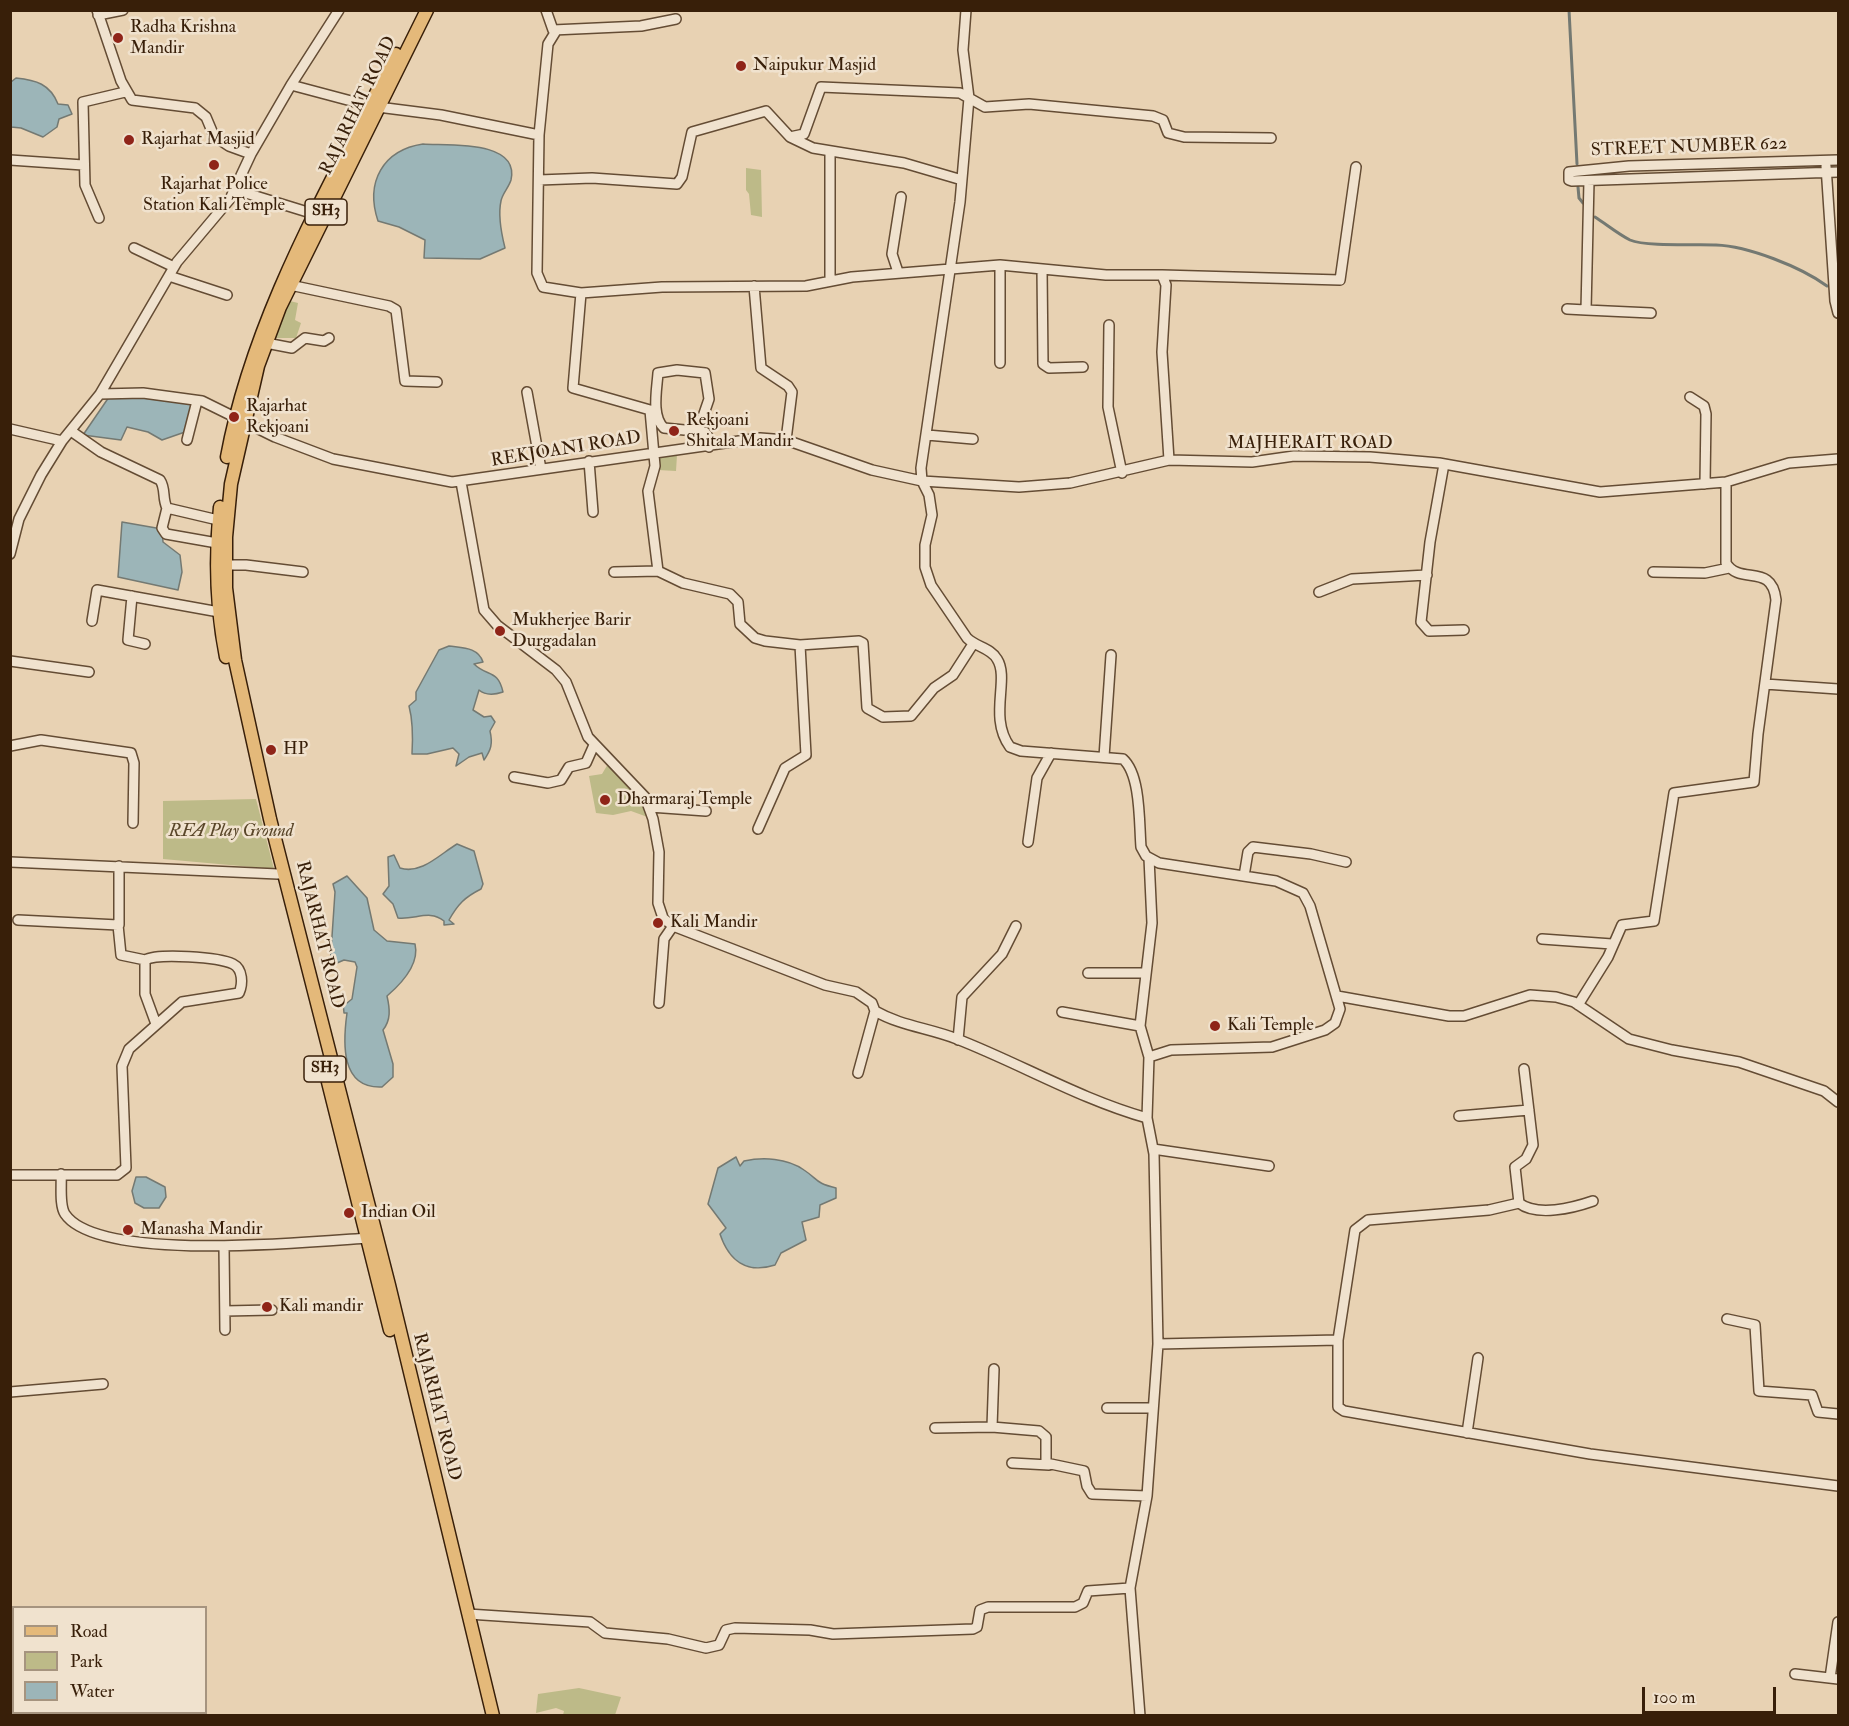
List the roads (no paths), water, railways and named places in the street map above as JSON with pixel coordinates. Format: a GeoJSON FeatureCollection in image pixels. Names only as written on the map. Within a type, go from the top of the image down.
{"type":"FeatureCollection","features":[{"type":"Feature","properties":{"kind":"main road","name":"RAJARHAT ROAD"},"geometry":{"type":"LineString","coordinates":[[418,10],[375,107],[290,285],[239,419],[227,507],[225,565],[235,660],[270,819],[494,1716]]}},
{"type":"Feature","properties":{"kind":"main road","name":"RAJARHAT ROAD"},"geometry":{"type":"LineString","coordinates":[[427,10],[314,214],[270,308],[239,419],[218,520],[219,612],[256,789],[485,1716]]}},
{"type":"Feature","properties":{"kind":"street"},"geometry":{"type":"LineString","coordinates":[[123,10],[98,13],[125,92],[132,100],[195,108],[206,117],[214,136],[229,146],[251,153]]}},
{"type":"Feature","properties":{"kind":"street"},"geometry":{"type":"LineString","coordinates":[[10,554],[19,519],[41,475],[62,441],[100,394],[172,272],[236,190],[251,153],[339,10]]}},
{"type":"Feature","properties":{"kind":"street"},"geometry":{"type":"LineString","coordinates":[[546,10],[553,30],[556,31],[548,44],[539,135],[539,282],[543,287],[580,293],[662,287],[806,286],[830,280],[898,272],[1000,265],[1106,275],[1340,280],[1356,167]]}},
{"type":"Feature","properties":{"kind":"street"},"geometry":{"type":"LineString","coordinates":[[966,10],[963,50],[969,98],[962,180],[922,481],[931,504],[924,552],[931,585],[973,644],[990,651],[999,662],[999,717],[1005,740],[1010,747],[1021,751],[1123,759],[1131,766],[1141,848],[1149,858],[1159,862],[1276,881],[1303,893],[1307,897],[1340,1009],[1335,1023],[1312,1035],[1272,1047],[1171,1050],[1149,1057]]}},
{"type":"Feature","properties":{"kind":"street"},"geometry":{"type":"LineString","coordinates":[[553,30],[640,26],[676,19]]}},
{"type":"Feature","properties":{"kind":"street"},"geometry":{"type":"LineString","coordinates":[[291,85],[375,107],[441,115],[539,135]]}},
{"type":"Feature","properties":{"kind":"street"},"geometry":{"type":"LineString","coordinates":[[790,137],[804,134],[821,87],[960,93],[985,107],[1029,104],[1153,116],[1163,120],[1168,133],[1184,137],[1271,138]]}},
{"type":"Feature","properties":{"kind":"street"},"geometry":{"type":"LineString","coordinates":[[99,218],[85,185],[83,102],[125,92]]}},
{"type":"Feature","properties":{"kind":"street"},"geometry":{"type":"LineString","coordinates":[[539,180],[592,178],[677,184],[682,177],[692,132],[766,111],[790,137],[806,146],[830,152],[904,163],[962,180]]}},
{"type":"Feature","properties":{"kind":"street"},"geometry":{"type":"LineString","coordinates":[[830,152],[830,280]]}},
{"type":"Feature","properties":{"kind":"street"},"geometry":{"type":"LineString","coordinates":[[10,160],[83,165]]}},
{"type":"Feature","properties":{"kind":"street"},"geometry":{"type":"LineString","coordinates":[[1826,160],[1835,302],[1839,313]]}},
{"type":"Feature","properties":{"kind":"street","name":"STREET NUMBER 622"},"geometry":{"type":"LineString","coordinates":[[1839,160],[1569,170],[1570,181],[1839,172]]}},
{"type":"Feature","properties":{"kind":"street"},"geometry":{"type":"LineString","coordinates":[[1668,165],[1669,179]]}},
{"type":"Feature","properties":{"kind":"street"},"geometry":{"type":"LineString","coordinates":[[1586,310],[1589,181]]}},
{"type":"Feature","properties":{"kind":"street"},"geometry":{"type":"LineString","coordinates":[[236,190],[314,214]]}},
{"type":"Feature","properties":{"kind":"street"},"geometry":{"type":"LineString","coordinates":[[898,272],[892,254],[900,196]]}},
{"type":"Feature","properties":{"kind":"street"},"geometry":{"type":"LineString","coordinates":[[134,248],[172,272],[227,295]]}},
{"type":"Feature","properties":{"kind":"street"},"geometry":{"type":"LineString","coordinates":[[1000,265],[1000,363]]}},
{"type":"Feature","properties":{"kind":"street"},"geometry":{"type":"LineString","coordinates":[[1042,269],[1043,364],[1049,368],[1083,367]]}},
{"type":"Feature","properties":{"kind":"street"},"geometry":{"type":"LineString","coordinates":[[1162,275],[1166,285],[1162,352],[1169,460]]}},
{"type":"Feature","properties":{"kind":"street"},"geometry":{"type":"LineString","coordinates":[[290,285],[389,306],[396,310],[405,381],[437,382]]}},
{"type":"Feature","properties":{"kind":"street"},"geometry":{"type":"LineString","coordinates":[[754,286],[761,368],[788,386],[792,392],[786,440]]}},
{"type":"Feature","properties":{"kind":"street"},"geometry":{"type":"LineString","coordinates":[[580,293],[573,388],[650,410],[655,466],[648,491],[658,571]]}},
{"type":"Feature","properties":{"kind":"street"},"geometry":{"type":"LineString","coordinates":[[1567,309],[1651,313]]}},
{"type":"Feature","properties":{"kind":"street"},"geometry":{"type":"LineString","coordinates":[[1109,325],[1108,407],[1122,473]]}},
{"type":"Feature","properties":{"kind":"street"},"geometry":{"type":"LineString","coordinates":[[266,343],[294,347],[305,338],[324,341],[329,338]]}},
{"type":"Feature","properties":{"kind":"street"},"geometry":{"type":"LineString","coordinates":[[698,431],[709,399],[705,373],[677,370],[658,373],[657,417],[660,424],[664,428],[705,432],[710,440],[709,447]]}},
{"type":"Feature","properties":{"kind":"street"},"geometry":{"type":"LineString","coordinates":[[527,392],[541,469]]}},
{"type":"Feature","properties":{"kind":"street","name":"REKJOANI ROAD"},"geometry":{"type":"LineString","coordinates":[[100,394],[143,393],[197,401],[212,405],[333,459],[443,482],[461,482],[589,461],[709,447],[760,438],[786,440],[872,470],[922,481]]}},
{"type":"Feature","properties":{"kind":"street"},"geometry":{"type":"LineString","coordinates":[[1690,397],[1704,406],[1706,414],[1705,484]]}},
{"type":"Feature","properties":{"kind":"street"},"geometry":{"type":"LineString","coordinates":[[187,440],[197,401]]}},
{"type":"Feature","properties":{"kind":"street"},"geometry":{"type":"LineString","coordinates":[[10,429],[62,441]]}},
{"type":"Feature","properties":{"kind":"street"},"geometry":{"type":"LineString","coordinates":[[71,431],[101,452],[160,480],[165,487],[163,500],[167,508],[162,528],[166,534],[217,543]]}},
{"type":"Feature","properties":{"kind":"street"},"geometry":{"type":"LineString","coordinates":[[927,435],[973,439]]}},
{"type":"Feature","properties":{"kind":"street","name":"MAJHERAIT ROAD"},"geometry":{"type":"LineString","coordinates":[[922,481],[1019,487],[1070,483],[1122,473],[1169,460],[1252,462],[1294,456],[1370,457],[1444,464],[1585,491],[1638,490],[1726,482],[1789,464],[1839,459]]}},
{"type":"Feature","properties":{"kind":"street"},"geometry":{"type":"LineString","coordinates":[[589,461],[593,512]]}},
{"type":"Feature","properties":{"kind":"street"},"geometry":{"type":"LineString","coordinates":[[1444,464],[1421,622],[1429,631],[1464,630]]}},
{"type":"Feature","properties":{"kind":"street"},"geometry":{"type":"LineString","coordinates":[[461,482],[484,609],[496,625],[556,670],[566,682],[583,728],[594,745],[645,797],[650,807],[659,852],[658,903],[663,918],[673,926],[825,985],[856,992],[872,1003],[875,1011],[858,1073]]}},
{"type":"Feature","properties":{"kind":"street"},"geometry":{"type":"LineString","coordinates":[[1578,1005],[1598,974],[1622,925],[1654,921],[1674,793],[1754,782],[1775,613],[1774,586],[1763,578],[1733,572],[1729,568],[1724,556],[1726,482]]}},
{"type":"Feature","properties":{"kind":"street"},"geometry":{"type":"LineString","coordinates":[[167,508],[218,520]]}},
{"type":"Feature","properties":{"kind":"street"},"geometry":{"type":"LineString","coordinates":[[225,565],[246,565],[303,572]]}},
{"type":"Feature","properties":{"kind":"street"},"geometry":{"type":"LineString","coordinates":[[1653,573],[1705,573],[1729,568]]}},
{"type":"Feature","properties":{"kind":"street"},"geometry":{"type":"LineString","coordinates":[[614,572],[658,571],[683,583],[730,594],[738,602],[740,624],[755,638],[800,645],[859,641],[863,643],[867,708],[883,717],[903,718],[917,710],[927,695],[953,675],[973,644]]}},
{"type":"Feature","properties":{"kind":"street"},"geometry":{"type":"LineString","coordinates":[[1319,592],[1352,579],[1427,575]]}},
{"type":"Feature","properties":{"kind":"street"},"geometry":{"type":"LineString","coordinates":[[92,621],[97,590],[219,612]]}},
{"type":"Feature","properties":{"kind":"street"},"geometry":{"type":"LineString","coordinates":[[132,596],[128,640],[145,644]]}},
{"type":"Feature","properties":{"kind":"street"},"geometry":{"type":"LineString","coordinates":[[758,829],[786,768],[806,755],[800,645]]}},
{"type":"Feature","properties":{"kind":"street"},"geometry":{"type":"LineString","coordinates":[[1104,757],[1111,655]]}},
{"type":"Feature","properties":{"kind":"street"},"geometry":{"type":"LineString","coordinates":[[10,661],[89,672]]}},
{"type":"Feature","properties":{"kind":"street"},"geometry":{"type":"LineString","coordinates":[[1765,684],[1839,689]]}},
{"type":"Feature","properties":{"kind":"street"},"geometry":{"type":"LineString","coordinates":[[10,746],[40,740],[131,753],[134,763],[133,824]]}},
{"type":"Feature","properties":{"kind":"street"},"geometry":{"type":"LineString","coordinates":[[514,777],[548,783],[561,780],[569,767],[586,763],[594,745]]}},
{"type":"Feature","properties":{"kind":"street"},"geometry":{"type":"LineString","coordinates":[[1028,842],[1037,778],[1051,753]]}},
{"type":"Feature","properties":{"kind":"street"},"geometry":{"type":"LineString","coordinates":[[650,807],[706,811]]}},
{"type":"Feature","properties":{"kind":"street"},"geometry":{"type":"LineString","coordinates":[[1244,876],[1248,852],[1253,847],[1311,854],[1346,862]]}},
{"type":"Feature","properties":{"kind":"street"},"geometry":{"type":"LineString","coordinates":[[1140,1716],[1130,1588],[1147,1496],[1158,1344],[1153,1149],[1147,1118],[1149,1057],[1140,1026],[1152,922],[1149,858]]}},
{"type":"Feature","properties":{"kind":"street"},"geometry":{"type":"LineString","coordinates":[[10,862],[278,874]]}},
{"type":"Feature","properties":{"kind":"street"},"geometry":{"type":"LineString","coordinates":[[10,1175],[117,1175],[126,1168],[122,1066],[129,1049],[174,1007],[191,998],[232,996],[239,993],[242,978],[232,963],[202,958],[155,957],[145,960],[121,955],[119,866]]}},
{"type":"Feature","properties":{"kind":"street"},"geometry":{"type":"LineString","coordinates":[[18,920],[119,925]]}},
{"type":"Feature","properties":{"kind":"street"},"geometry":{"type":"LineString","coordinates":[[659,1003],[664,939],[673,926]]}},
{"type":"Feature","properties":{"kind":"street"},"geometry":{"type":"LineString","coordinates":[[958,1040],[962,997],[1002,954],[1016,926]]}},
{"type":"Feature","properties":{"kind":"street"},"geometry":{"type":"LineString","coordinates":[[1542,939],[1612,944]]}},
{"type":"Feature","properties":{"kind":"street"},"geometry":{"type":"LineString","coordinates":[[145,960],[146,994],[156,1024]]}},
{"type":"Feature","properties":{"kind":"street"},"geometry":{"type":"LineString","coordinates":[[1088,973],[1146,973]]}},
{"type":"Feature","properties":{"kind":"street"},"geometry":{"type":"LineString","coordinates":[[1337,996],[1449,1016],[1464,1016],[1530,995],[1556,997],[1578,1005],[1629,1039],[1672,1050],[1738,1062],[1824,1091],[1839,1102]]}},
{"type":"Feature","properties":{"kind":"street"},"geometry":{"type":"LineString","coordinates":[[875,1011],[899,1023],[958,1040],[1108,1107],[1147,1118]]}},
{"type":"Feature","properties":{"kind":"street"},"geometry":{"type":"LineString","coordinates":[[1062,1012],[1140,1026]]}},
{"type":"Feature","properties":{"kind":"street"},"geometry":{"type":"LineString","coordinates":[[1519,1203],[1514,1172],[1518,1163],[1531,1152],[1533,1145],[1524,1068]]}},
{"type":"Feature","properties":{"kind":"street"},"geometry":{"type":"LineString","coordinates":[[1459,1116],[1529,1110]]}},
{"type":"Feature","properties":{"kind":"street"},"geometry":{"type":"LineString","coordinates":[[1153,1149],[1269,1166]]}},
{"type":"Feature","properties":{"kind":"street"},"geometry":{"type":"LineString","coordinates":[[61,1174],[65,1215],[88,1233],[113,1240],[224,1247],[368,1238]]}},
{"type":"Feature","properties":{"kind":"street"},"geometry":{"type":"LineString","coordinates":[[1593,1201],[1569,1208],[1549,1209],[1528,1208],[1519,1203],[1489,1210],[1368,1220],[1361,1224],[1355,1230],[1338,1340],[1338,1407],[1344,1411],[1590,1454],[1839,1486]]}},
{"type":"Feature","properties":{"kind":"street"},"geometry":{"type":"LineString","coordinates":[[224,1247],[225,1330]]}},
{"type":"Feature","properties":{"kind":"street"},"geometry":{"type":"LineString","coordinates":[[225,1311],[272,1310]]}},
{"type":"Feature","properties":{"kind":"street"},"geometry":{"type":"LineString","coordinates":[[1727,1319],[1755,1325],[1759,1390],[1812,1395],[1818,1412],[1839,1414]]}},
{"type":"Feature","properties":{"kind":"street"},"geometry":{"type":"LineString","coordinates":[[1158,1344],[1338,1340]]}},
{"type":"Feature","properties":{"kind":"street"},"geometry":{"type":"LineString","coordinates":[[1467,1433],[1478,1358]]}},
{"type":"Feature","properties":{"kind":"street"},"geometry":{"type":"LineString","coordinates":[[992,1427],[994,1369]]}},
{"type":"Feature","properties":{"kind":"street"},"geometry":{"type":"LineString","coordinates":[[10,1392],[103,1384]]}},
{"type":"Feature","properties":{"kind":"street"},"geometry":{"type":"LineString","coordinates":[[1107,1408],[1153,1408]]}},
{"type":"Feature","properties":{"kind":"street"},"geometry":{"type":"LineString","coordinates":[[934,1428],[992,1427],[1043,1432],[1046,1443],[1045,1459],[1049,1465]]}},
{"type":"Feature","properties":{"kind":"street"},"geometry":{"type":"LineString","coordinates":[[1012,1463],[1080,1468],[1086,1475],[1087,1486],[1092,1494],[1147,1496]]}},
{"type":"Feature","properties":{"kind":"street"},"geometry":{"type":"LineString","coordinates":[[468,1614],[590,1622],[605,1633],[668,1639],[711,1648],[719,1645],[726,1630],[735,1628],[810,1630],[833,1634],[973,1629],[977,1627],[980,1610],[988,1606],[1075,1607],[1083,1603],[1088,1591],[1130,1588]]}},
{"type":"Feature","properties":{"kind":"street"},"geometry":{"type":"LineString","coordinates":[[1795,1674],[1834,1679],[1839,1622]]}},
{"type":"Feature","properties":{"kind":"water"},"geometry":{"type":"Polygon","coordinates":[[[16,78],[42,84],[55,97],[58,104],[68,105],[72,114],[59,119],[57,127],[43,137],[21,128],[11,127],[11,82],[16,78]]]}},
{"type":"Feature","properties":{"kind":"water"},"geometry":{"type":"Polygon","coordinates":[[[423,144],[479,147],[504,157],[511,167],[511,180],[500,206],[505,248],[480,259],[424,258],[425,240],[399,227],[378,221],[374,193],[381,170],[397,153],[423,144]]]}},
{"type":"Feature","properties":{"kind":"water"},"geometry":{"type":"Polygon","coordinates":[[[119,395],[193,404],[185,432],[162,440],[148,432],[127,427],[121,440],[83,435],[109,397],[119,395]]]}},
{"type":"Feature","properties":{"kind":"water"},"geometry":{"type":"Polygon","coordinates":[[[122,522],[162,529],[163,542],[180,555],[182,572],[178,590],[118,577],[122,522]]]}},
{"type":"Feature","properties":{"kind":"water"},"geometry":{"type":"Polygon","coordinates":[[[449,646],[469,649],[477,653],[483,662],[474,664],[495,676],[503,692],[490,694],[479,690],[473,710],[484,717],[491,716],[495,722],[490,731],[491,747],[484,760],[482,753],[469,757],[456,766],[459,754],[453,748],[427,754],[412,754],[409,706],[416,700],[416,692],[439,650],[449,646]]]}},
{"type":"Feature","properties":{"kind":"water"},"geometry":{"type":"Polygon","coordinates":[[[457,844],[474,851],[483,884],[481,889],[462,901],[449,920],[454,924],[444,925],[444,921],[428,915],[398,918],[393,904],[383,894],[389,886],[388,857],[394,855],[400,868],[415,869],[457,844]]]}},
{"type":"Feature","properties":{"kind":"water"},"geometry":{"type":"Polygon","coordinates":[[[347,876],[367,898],[374,930],[387,941],[415,944],[416,952],[412,967],[398,986],[387,996],[389,1014],[383,1030],[393,1064],[393,1077],[382,1087],[368,1086],[358,1080],[351,1072],[347,1062],[345,1037],[347,1013],[344,1013],[343,1002],[347,1003],[352,999],[357,967],[355,962],[344,960],[330,966],[335,892],[333,884],[347,876]]]}},
{"type":"Feature","properties":{"kind":"water"},"geometry":{"type":"Polygon","coordinates":[[[736,1157],[740,1166],[744,1161],[759,1159],[790,1163],[821,1183],[836,1188],[836,1198],[820,1205],[819,1217],[802,1222],[806,1240],[781,1253],[775,1265],[756,1268],[740,1263],[734,1258],[728,1252],[720,1234],[726,1228],[708,1204],[718,1168],[736,1157]]]}},
{"type":"Feature","properties":{"kind":"water"},"geometry":{"type":"Polygon","coordinates":[[[136,1177],[146,1177],[165,1187],[166,1197],[159,1208],[144,1208],[135,1203],[132,1191],[136,1177]]]}},
{"type":"Feature","properties":{"kind":"waterway"},"geometry":{"type":"LineString","coordinates":[[1569,10],[1577,164]]}},
{"type":"Feature","properties":{"kind":"waterway"},"geometry":{"type":"LineString","coordinates":[[1578,187],[1579,198],[1583,203]]}},
{"type":"Feature","properties":{"kind":"waterway"},"geometry":{"type":"LineString","coordinates":[[1595,217],[1630,240],[1648,244],[1716,245],[1743,249],[1789,265],[1827,286]]}},
{"type":"Feature","properties":{"kind":"place","name":"Radha Krishna Mandir"},"geometry":{"type":"Point","coordinates":[118,38]}},
{"type":"Feature","properties":{"kind":"place","name":"Naipukur Masjid"},"geometry":{"type":"Point","coordinates":[741,66]}},
{"type":"Feature","properties":{"kind":"place","name":"Rajarhat Masjid"},"geometry":{"type":"Point","coordinates":[129,140]}},
{"type":"Feature","properties":{"kind":"place","name":"Rajarhat Police Station Kali Temple"},"geometry":{"type":"Point","coordinates":[214,165]}},
{"type":"Feature","properties":{"kind":"place","name":"Rajarhat Rekjoani"},"geometry":{"type":"Point","coordinates":[234,417]}},
{"type":"Feature","properties":{"kind":"place","name":"Rekjoani Shitala Mandir"},"geometry":{"type":"Point","coordinates":[674,431]}},
{"type":"Feature","properties":{"kind":"place","name":"Mukherjee Barir Durgadalan"},"geometry":{"type":"Point","coordinates":[500,631]}},
{"type":"Feature","properties":{"kind":"place","name":"HP"},"geometry":{"type":"Point","coordinates":[271,750]}},
{"type":"Feature","properties":{"kind":"place","name":"Dharmaraj Temple"},"geometry":{"type":"Point","coordinates":[605,800]}},
{"type":"Feature","properties":{"kind":"place","name":"Kali Mandir"},"geometry":{"type":"Point","coordinates":[658,923]}},
{"type":"Feature","properties":{"kind":"place","name":"Kali Temple"},"geometry":{"type":"Point","coordinates":[1215,1026]}},
{"type":"Feature","properties":{"kind":"place","name":"Indian Oil"},"geometry":{"type":"Point","coordinates":[349,1213]}},
{"type":"Feature","properties":{"kind":"place","name":"Manasha Mandir"},"geometry":{"type":"Point","coordinates":[128,1230]}},
{"type":"Feature","properties":{"kind":"place","name":"Kali mandir"},"geometry":{"type":"Point","coordinates":[267,1307]}},
{"type":"Feature","properties":{"kind":"park label","name":"RFA Play Ground"},"geometry":{"type":"Point","coordinates":[231,832]}}]}
